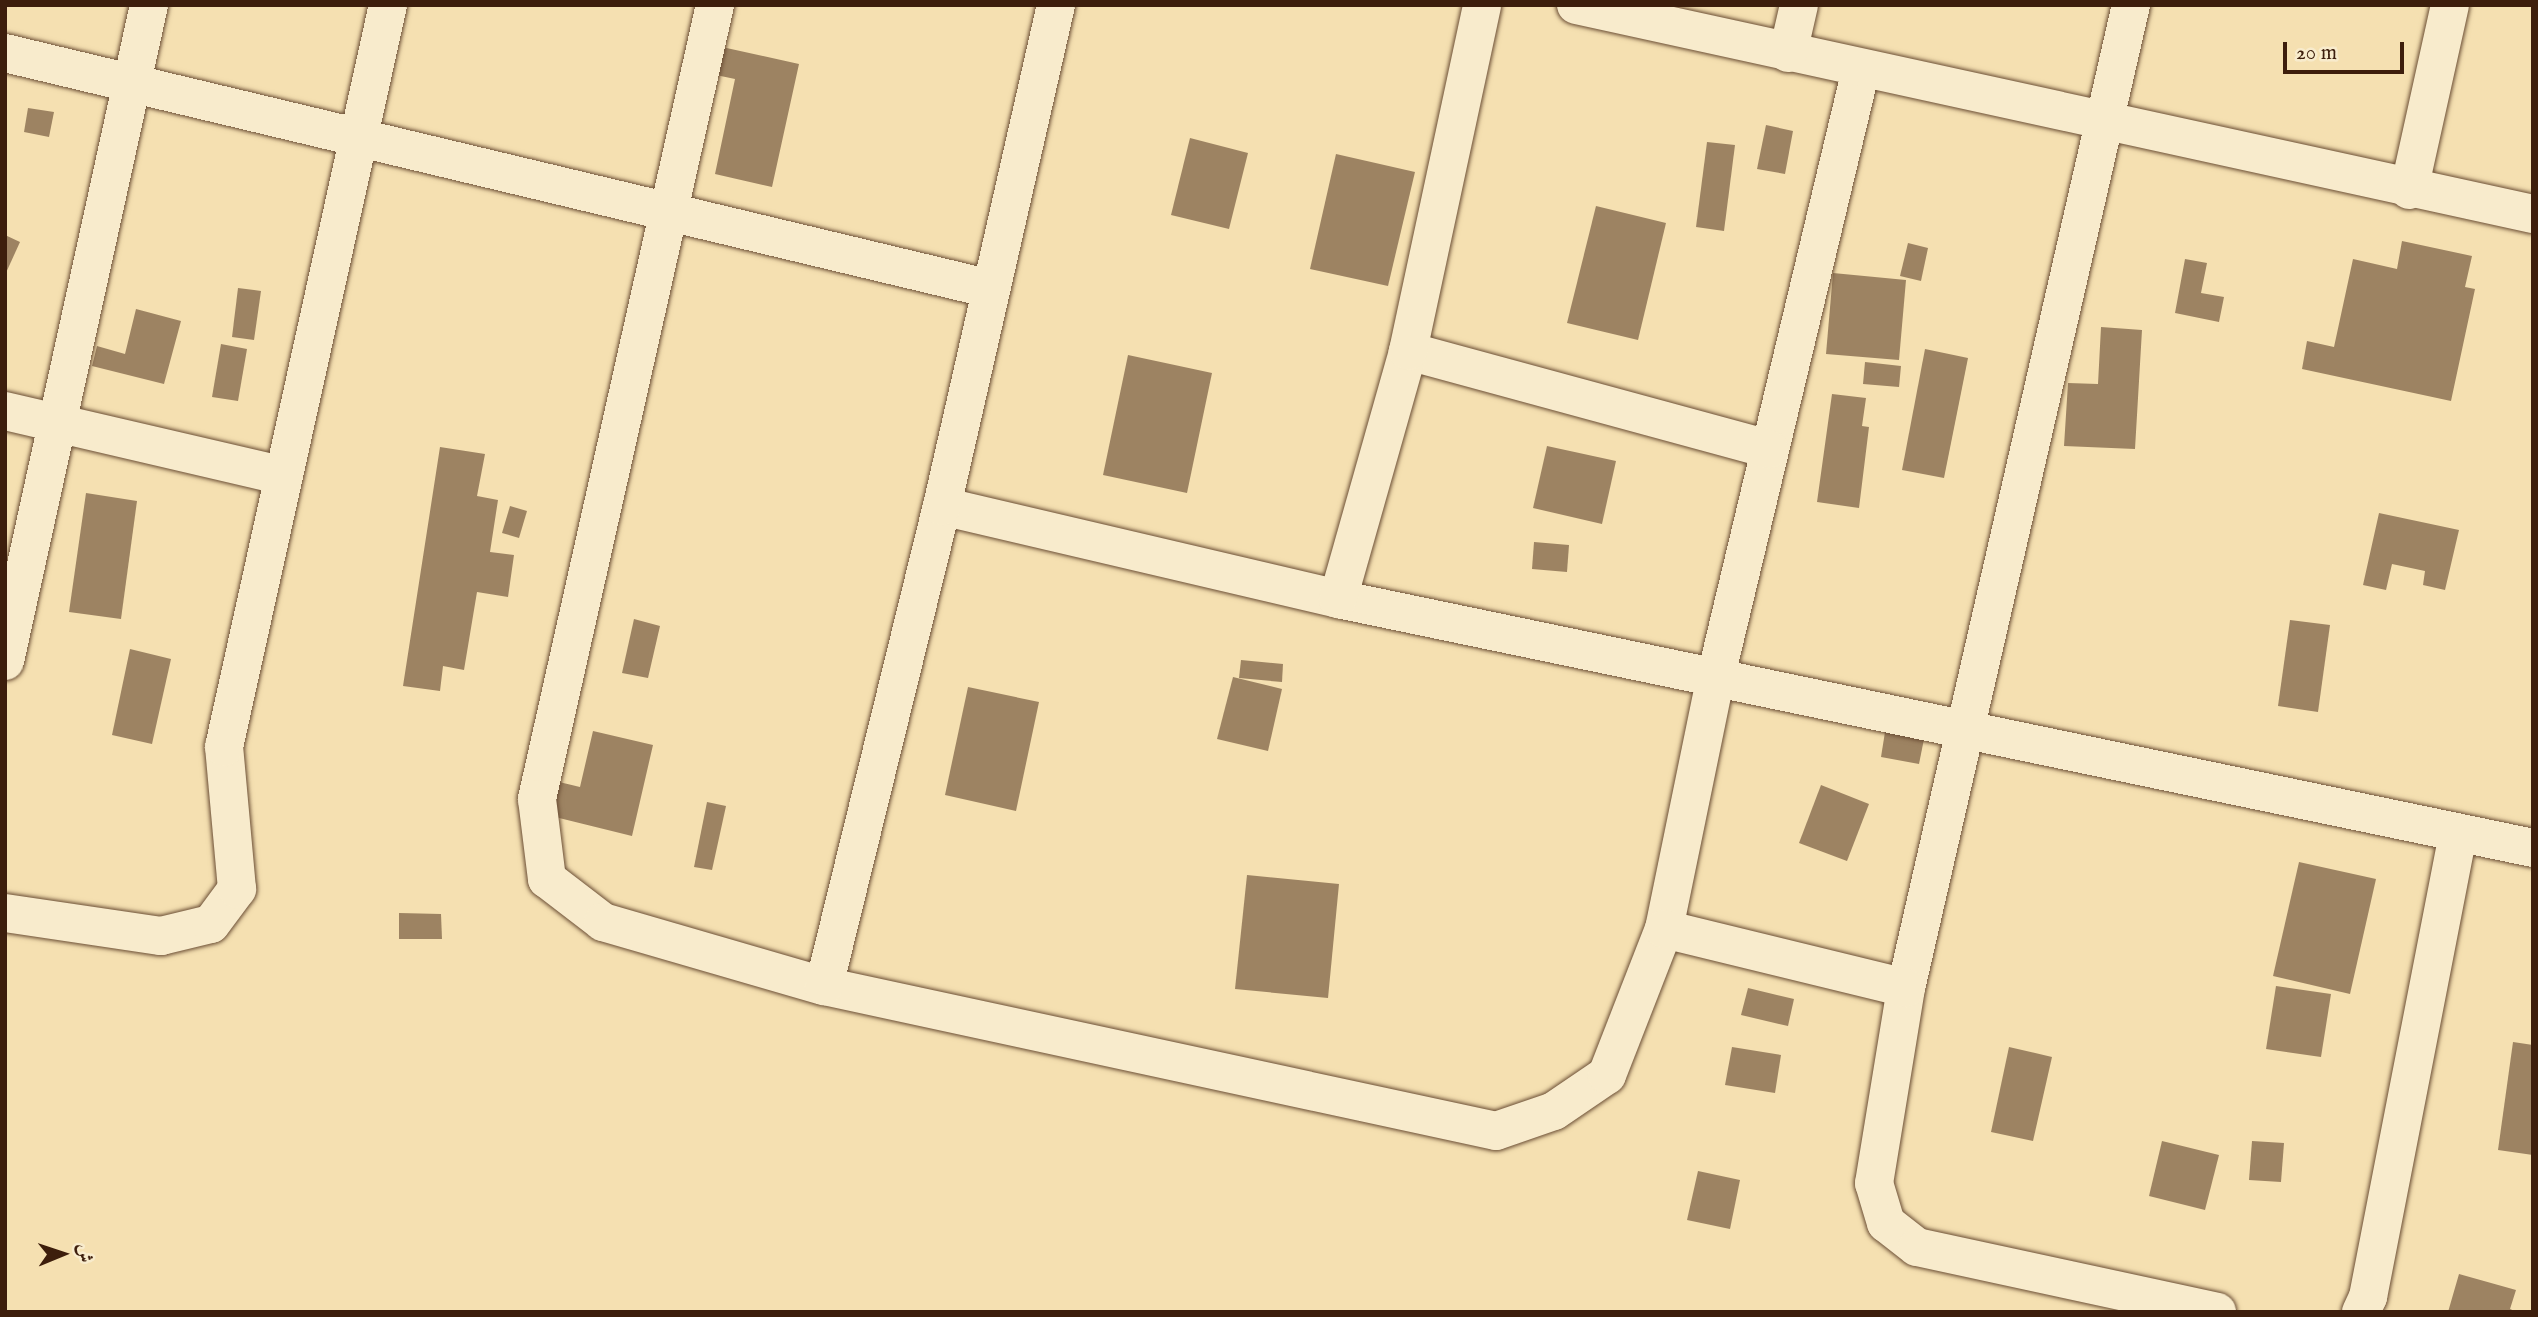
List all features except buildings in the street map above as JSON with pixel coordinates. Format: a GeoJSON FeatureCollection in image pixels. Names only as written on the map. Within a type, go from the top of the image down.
{"type":"FeatureCollection","features":[{"type":"Feature","properties":{"kind":"street"},"geometry":{"type":"LineString","coordinates":[[5,661],[149,5]]}},
{"type":"Feature","properties":{"kind":"street"},"geometry":{"type":"LineString","coordinates":[[5,913],[161,936],[211,924],[237,889],[224,747],[388,5]]}},
{"type":"Feature","properties":{"kind":"street"},"geometry":{"type":"LineString","coordinates":[[715,5],[671,215],[537,799],[547,879],[603,922],[824,986],[1496,1130],[1553,1111],[1607,1075],[1664,929],[1716,676],[1861,69]]}},
{"type":"Feature","properties":{"kind":"street"},"geometry":{"type":"LineString","coordinates":[[824,986],[942,506],[1056,5]]}},
{"type":"Feature","properties":{"kind":"street"},"geometry":{"type":"LineString","coordinates":[[1338,599],[1408,351],[1482,5]]}},
{"type":"Feature","properties":{"kind":"street"},"geometry":{"type":"LineString","coordinates":[[1576,5],[1861,69],[2104,117],[2409,190],[2533,214]]}},
{"type":"Feature","properties":{"kind":"street"},"geometry":{"type":"LineString","coordinates":[[1788,53],[1799,5]]}},
{"type":"Feature","properties":{"kind":"street"},"geometry":{"type":"LineString","coordinates":[[2131,5],[1906,988],[1874,1183],[1886,1223],[1917,1247],[2217,1312]]}},
{"type":"Feature","properties":{"kind":"street"},"geometry":{"type":"LineString","coordinates":[[2409,190],[2450,5]]}},
{"type":"Feature","properties":{"kind":"street"},"geometry":{"type":"LineString","coordinates":[[5,53],[132,81],[358,140],[671,215],[991,289]]}},
{"type":"Feature","properties":{"kind":"street"},"geometry":{"type":"LineString","coordinates":[[1408,351],[1769,449]]}},
{"type":"Feature","properties":{"kind":"street"},"geometry":{"type":"LineString","coordinates":[[5,411],[284,476]]}},
{"type":"Feature","properties":{"kind":"street"},"geometry":{"type":"LineString","coordinates":[[942,506],[1338,599],[1966,727],[2533,848]]}},
{"type":"Feature","properties":{"kind":"street"},"geometry":{"type":"LineString","coordinates":[[2361,1312],[2368,1297],[2458,833]]}},
{"type":"Feature","properties":{"kind":"street"},"geometry":{"type":"LineString","coordinates":[[1664,929],[1906,988]]}}]}
